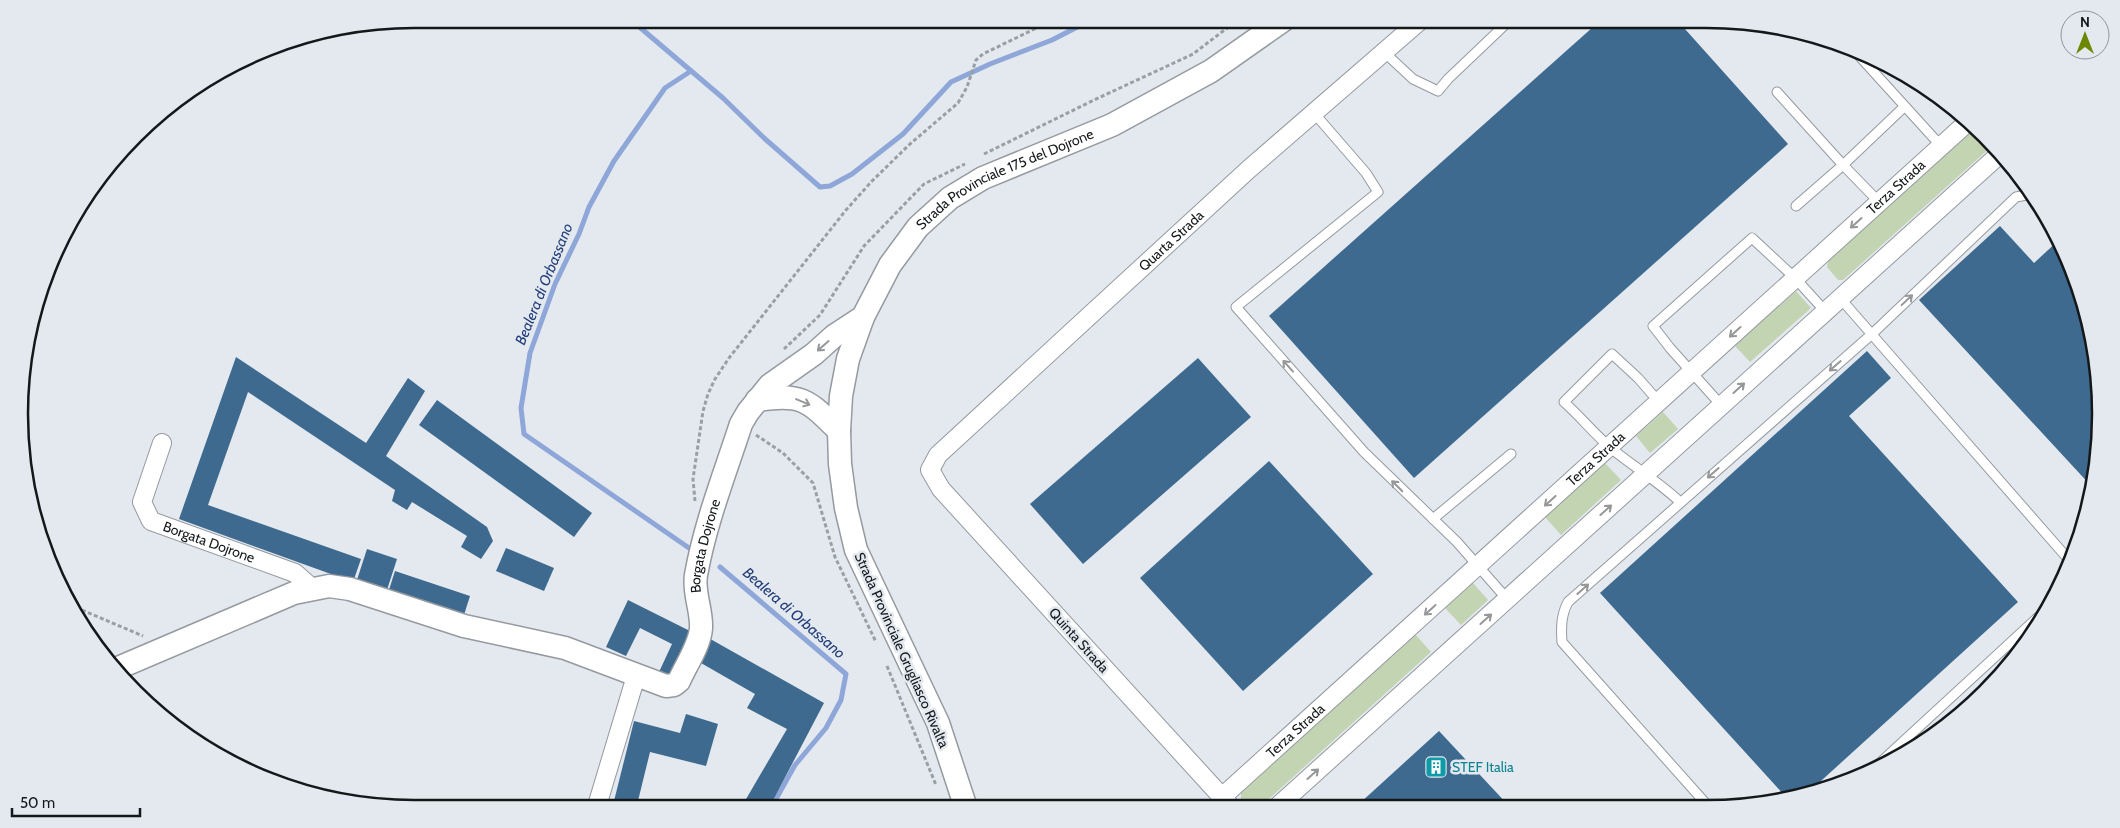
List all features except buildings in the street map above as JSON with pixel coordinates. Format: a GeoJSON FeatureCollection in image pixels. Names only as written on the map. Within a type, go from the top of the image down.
{"type":"FeatureCollection","features":[{"type":"Feature","properties":{"kind":"street","name":"Strada Provinciale 175 del Dojrone"},"geometry":{"type":"LineString","coordinates":[[839,431],[840,396],[848,359],[862,318],[895,257],[918,227],[950,198],[983,178],[1112,125],[1211,71],[1272,28]]}},
{"type":"Feature","properties":{"kind":"street","name":"Quarta Strada"},"geometry":{"type":"LineString","coordinates":[[930,470],[938,455],[945,448],[1249,169],[1412,28]]}},
{"type":"Feature","properties":{"kind":"street","name":"Terza Strada"},"geometry":{"type":"LineString","coordinates":[[1229,800],[1478,566],[1964,126]]}},
{"type":"Feature","properties":{"kind":"street"},"geometry":{"type":"LineString","coordinates":[[1285,800],[1995,157]]}},
{"type":"Feature","properties":{"kind":"street","name":"Borgata Dojrone"},"geometry":{"type":"LineString","coordinates":[[121,667],[294,593],[328,586],[350,589],[464,626],[565,648],[636,676],[666,686],[674,685],[679,680],[701,629],[695,590],[696,575],[710,520],[741,424],[770,385],[814,354],[834,336],[862,318]]}},
{"type":"Feature","properties":{"kind":"street"},"geometry":{"type":"LineString","coordinates":[[757,400],[781,396],[804,401],[815,408],[839,431]]}},
{"type":"Feature","properties":{"kind":"street","name":"Strada Provinciale Grugliasco Rivalta"},"geometry":{"type":"LineString","coordinates":[[839,431],[840,464],[846,508],[856,550],[938,723],[963,800]]}},
{"type":"Feature","properties":{"kind":"street","name":"Borgata Dojrone"},"geometry":{"type":"LineString","coordinates":[[162,443],[142,502],[152,521],[295,572],[312,588]]}},
{"type":"Feature","properties":{"kind":"street","name":"Quinta Strada"},"geometry":{"type":"LineString","coordinates":[[930,470],[941,489],[1225,800]]}},
{"type":"Feature","properties":{"kind":"street"},"geometry":{"type":"LineString","coordinates":[[599,800],[636,676]]}},
{"type":"Feature","properties":{"kind":"lane"},"geometry":{"type":"LineString","coordinates":[[1384,52],[1413,79],[1438,91],[1448,78],[1500,28]]}},
{"type":"Feature","properties":{"kind":"lane"},"geometry":{"type":"LineString","coordinates":[[1864,61],[1941,146]]}},
{"type":"Feature","properties":{"kind":"lane"},"geometry":{"type":"LineString","coordinates":[[1777,92],[1843,166],[1879,202]]}},
{"type":"Feature","properties":{"kind":"lane"},"geometry":{"type":"LineString","coordinates":[[1796,206],[1843,166],[1904,107]]}},
{"type":"Feature","properties":{"kind":"lane"},"geometry":{"type":"LineString","coordinates":[[1314,114],[1366,173],[1378,192],[1236,307],[1364,452],[1456,542],[1508,599]]}},
{"type":"Feature","properties":{"kind":"lane"},"geometry":{"type":"LineString","coordinates":[[1703,800],[1562,642],[1563,611],[1568,602],[1872,334],[2016,197],[2024,195]]}},
{"type":"Feature","properties":{"kind":"lane"},"geometry":{"type":"LineString","coordinates":[[1721,405],[1653,326],[1752,238],[1795,278],[1825,311]]}},
{"type":"Feature","properties":{"kind":"lane"},"geometry":{"type":"LineString","coordinates":[[1840,298],[2065,556]]}},
{"type":"Feature","properties":{"kind":"lane"},"geometry":{"type":"LineString","coordinates":[[1659,402],[1638,378],[1612,354],[1564,402],[1609,447],[1644,475],[1667,490],[1680,502]]}},
{"type":"Feature","properties":{"kind":"lane"},"geometry":{"type":"LineString","coordinates":[[1433,519],[1511,454]]}},
{"type":"Feature","properties":{"kind":"lane"},"geometry":{"type":"LineString","coordinates":[[1889,754],[2029,625]]}},
{"type":"Feature","properties":{"kind":"path"},"geometry":{"type":"LineString","coordinates":[[710,520],[699,510],[693,498],[693,478],[703,412],[715,378],[846,210],[884,168],[963,97],[972,66],[983,54],[1037,28]]}},
{"type":"Feature","properties":{"kind":"path"},"geometry":{"type":"LineString","coordinates":[[741,424],[783,453],[813,483],[835,557],[878,646]]}},
{"type":"Feature","properties":{"kind":"path"},"geometry":{"type":"LineString","coordinates":[[81,609],[143,636],[149,656]]}},
{"type":"Feature","properties":{"kind":"path"},"geometry":{"type":"LineString","coordinates":[[886,663],[937,789]]}},
{"type":"Feature","properties":{"kind":"green space"},"geometry":{"type":"Polygon","coordinates":[[[1970,132],[1988,150],[1843,280],[1838,280],[1827,267],[1828,261],[1970,132]]]}},
{"type":"Feature","properties":{"kind":"green space"},"geometry":{"type":"Polygon","coordinates":[[[1796,291],[1811,308],[1750,362],[1735,346],[1796,291]]]}},
{"type":"Feature","properties":{"kind":"green space"},"geometry":{"type":"Polygon","coordinates":[[[1663,412],[1678,429],[1650,453],[1636,436],[1663,412]]]}},
{"type":"Feature","properties":{"kind":"green space"},"geometry":{"type":"Polygon","coordinates":[[[1605,463],[1621,480],[1561,535],[1545,517],[1605,463]]]}},
{"type":"Feature","properties":{"kind":"green space"},"geometry":{"type":"Polygon","coordinates":[[[1473,583],[1488,600],[1461,625],[1445,608],[1473,583]]]}},
{"type":"Feature","properties":{"kind":"green space"},"geometry":{"type":"Polygon","coordinates":[[[1415,634],[1431,652],[1268,800],[1241,800],[1241,793],[1415,634]]]}},
{"type":"Feature","properties":{"kind":"waterway"},"geometry":{"type":"LineString","coordinates":[[641,28],[723,98],[764,138],[820,187],[830,186],[852,174],[903,134],[951,82],[990,64],[1052,40],[1075,28]]}},
{"type":"Feature","properties":{"kind":"waterway","name":"Bealera di Orbassano"},"geometry":{"type":"LineString","coordinates":[[689,548],[524,434],[521,408],[530,353],[555,284],[579,234],[589,207],[614,161],[665,88],[691,71]]}},
{"type":"Feature","properties":{"kind":"waterway","name":"Bealera di Orbassano"},"geometry":{"type":"LineString","coordinates":[[720,567],[846,674],[841,700],[826,728],[795,765],[775,800]]}},
{"type":"Feature","properties":{"kind":"place","name":"STEF Italia"},"geometry":{"type":"Point","coordinates":[1436,767]}}]}
